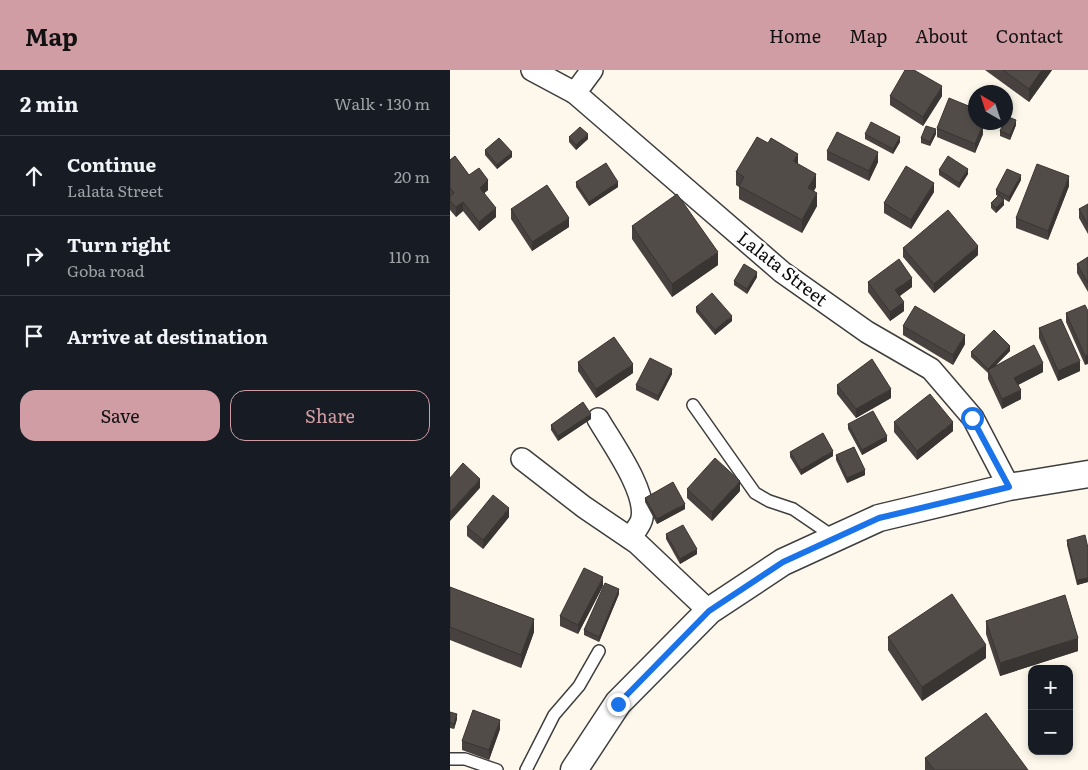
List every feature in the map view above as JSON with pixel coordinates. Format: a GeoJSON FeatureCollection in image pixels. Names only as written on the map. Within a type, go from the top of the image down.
{"type":"FeatureCollection","features":[{"type":"Feature","properties":{"kind":"street","name":"Lalata Street"},"geometry":{"type":"LineString","coordinates":[[532,70],[575,93],[782,272],[867,332],[931,369],[972,418],[1009,487]]}},
{"type":"Feature","properties":{"kind":"street"},"geometry":{"type":"LineString","coordinates":[[575,93],[592,70]]}},
{"type":"Feature","properties":{"kind":"street"},"geometry":{"type":"LineString","coordinates":[[598,419],[638,489],[643,508],[642,520],[630,538]]}},
{"type":"Feature","properties":{"kind":"street"},"geometry":{"type":"LineString","coordinates":[[522,459],[584,507],[630,538],[709,611]]}},
{"type":"Feature","properties":{"kind":"street"},"geometry":{"type":"LineString","coordinates":[[574,770],[618,704],[709,611],[783,562],[879,518],[1009,487],[1088,474]]}},
{"type":"Feature","properties":{"kind":"lane"},"geometry":{"type":"LineString","coordinates":[[692,405],[756,493],[769,501],[793,509],[835,538]]}},
{"type":"Feature","properties":{"kind":"lane"},"geometry":{"type":"LineString","coordinates":[[526,770],[554,715],[579,686],[599,651]]}},
{"type":"Feature","properties":{"kind":"lane"},"geometry":{"type":"LineString","coordinates":[[450,759],[465,759],[497,770]]}},
{"type":"Feature","properties":{"kind":"building"},"geometry":{"type":"Polygon","coordinates":[[[905,70],[914,70],[942,86],[923,117],[890,96],[905,70]]]}},
{"type":"Feature","properties":{"kind":"building"},"geometry":{"type":"Polygon","coordinates":[[[1003,70],[1042,70],[1029,89],[1003,70]]]}},
{"type":"Feature","properties":{"kind":"building"},"geometry":{"type":"Polygon","coordinates":[[[949,98],[968,106],[968,130],[981,130],[975,144],[937,128],[949,98]]]}},
{"type":"Feature","properties":{"kind":"building"},"geometry":{"type":"Polygon","coordinates":[[[871,122],[900,137],[893,149],[865,134],[871,122]]]}},
{"type":"Feature","properties":{"kind":"building"},"geometry":{"type":"Polygon","coordinates":[[[926,126],[936,129],[930,142],[921,138],[926,126]]]}},
{"type":"Feature","properties":{"kind":"building"},"geometry":{"type":"Polygon","coordinates":[[[580,127],[588,134],[576,145],[569,137],[580,127]]]}},
{"type":"Feature","properties":{"kind":"building"},"geometry":{"type":"Polygon","coordinates":[[[1000,130],[1012,130],[1010,135],[1000,130]]]}},
{"type":"Feature","properties":{"kind":"building"},"geometry":{"type":"Polygon","coordinates":[[[837,132],[878,152],[869,171],[827,151],[837,132]]]}},
{"type":"Feature","properties":{"kind":"building"},"geometry":{"type":"Polygon","coordinates":[[[757,137],[768,143],[771,138],[798,154],[793,161],[816,174],[808,188],[817,193],[802,220],[739,186],[744,177],[736,172],[757,137]]]}},
{"type":"Feature","properties":{"kind":"building"},"geometry":{"type":"Polygon","coordinates":[[[499,138],[512,152],[497,165],[485,150],[499,138]]]}},
{"type":"Feature","properties":{"kind":"building"},"geometry":{"type":"Polygon","coordinates":[[[455,156],[469,175],[479,168],[488,180],[480,188],[496,208],[479,222],[463,202],[456,207],[450,201],[450,196],[454,193],[450,188],[450,160],[455,156]]]}},
{"type":"Feature","properties":{"kind":"building"},"geometry":{"type":"Polygon","coordinates":[[[948,156],[968,169],[959,183],[939,170],[948,156]]]}},
{"type":"Feature","properties":{"kind":"building"},"geometry":{"type":"Polygon","coordinates":[[[606,163],[618,182],[589,202],[576,182],[606,163]]]}},
{"type":"Feature","properties":{"kind":"building"},"geometry":{"type":"Polygon","coordinates":[[[1037,164],[1069,176],[1048,231],[1016,218],[1037,164]]]}},
{"type":"Feature","properties":{"kind":"building"},"geometry":{"type":"Polygon","coordinates":[[[906,166],[934,183],[911,220],[884,203],[906,166]]]}},
{"type":"Feature","properties":{"kind":"building"},"geometry":{"type":"Polygon","coordinates":[[[1007,169],[1021,175],[1009,197],[996,190],[1007,169]]]}},
{"type":"Feature","properties":{"kind":"building"},"geometry":{"type":"Polygon","coordinates":[[[547,185],[569,218],[532,242],[511,209],[547,185]]]}},
{"type":"Feature","properties":{"kind":"building"},"geometry":{"type":"Polygon","coordinates":[[[677,194],[718,252],[672,284],[632,226],[677,194]]]}},
{"type":"Feature","properties":{"kind":"building"},"geometry":{"type":"Polygon","coordinates":[[[999,195],[1004,200],[996,208],[991,203],[999,195]]]}},
{"type":"Feature","properties":{"kind":"building"},"geometry":{"type":"Polygon","coordinates":[[[1088,204],[1088,225],[1079,209],[1088,204]]]}},
{"type":"Feature","properties":{"kind":"building"},"geometry":{"type":"Polygon","coordinates":[[[948,210],[978,246],[934,284],[903,248],[948,210]]]}},
{"type":"Feature","properties":{"kind":"building"},"geometry":{"type":"Polygon","coordinates":[[[1088,257],[1088,283],[1077,264],[1088,257]]]}},
{"type":"Feature","properties":{"kind":"building"},"geometry":{"type":"Polygon","coordinates":[[[899,259],[912,278],[895,290],[904,302],[890,312],[868,282],[899,259]]]}},
{"type":"Feature","properties":{"kind":"building"},"geometry":{"type":"Polygon","coordinates":[[[744,264],[757,272],[747,289],[734,281],[744,264]]]}},
{"type":"Feature","properties":{"kind":"building"},"geometry":{"type":"Polygon","coordinates":[[[712,293],[732,316],[715,330],[696,307],[712,293]]]}},
{"type":"Feature","properties":{"kind":"building"},"geometry":{"type":"Polygon","coordinates":[[[1085,305],[1088,311],[1088,354],[1085,356],[1066,313],[1085,305]]]}},
{"type":"Feature","properties":{"kind":"building"},"geometry":{"type":"Polygon","coordinates":[[[915,306],[965,335],[953,355],[903,326],[915,306]]]}},
{"type":"Feature","properties":{"kind":"building"},"geometry":{"type":"Polygon","coordinates":[[[1061,319],[1080,361],[1058,371],[1039,328],[1061,319]]]}},
{"type":"Feature","properties":{"kind":"building"},"geometry":{"type":"Polygon","coordinates":[[[994,330],[1010,346],[988,369],[971,352],[994,330]]]}},
{"type":"Feature","properties":{"kind":"building"},"geometry":{"type":"Polygon","coordinates":[[[614,337],[633,364],[596,389],[578,362],[614,337]]]}},
{"type":"Feature","properties":{"kind":"building"},"geometry":{"type":"Polygon","coordinates":[[[1034,345],[1043,363],[1014,378],[1021,390],[1002,399],[988,370],[1034,345]]]}},
{"type":"Feature","properties":{"kind":"building"},"geometry":{"type":"Polygon","coordinates":[[[650,358],[672,369],[658,396],[636,385],[650,358]]]}},
{"type":"Feature","properties":{"kind":"building"},"geometry":{"type":"Polygon","coordinates":[[[872,359],[891,389],[856,409],[837,385],[872,359]]]}},
{"type":"Feature","properties":{"kind":"building"},"geometry":{"type":"Polygon","coordinates":[[[930,394],[953,422],[917,451],[894,422],[930,394]]]}},
{"type":"Feature","properties":{"kind":"building"},"geometry":{"type":"Polygon","coordinates":[[[583,402],[591,414],[558,436],[551,425],[583,402]]]}},
{"type":"Feature","properties":{"kind":"building"},"geometry":{"type":"Polygon","coordinates":[[[873,411],[887,436],[862,450],[848,424],[873,411]]]}},
{"type":"Feature","properties":{"kind":"building"},"geometry":{"type":"Polygon","coordinates":[[[823,433],[833,451],[801,470],[790,452],[823,433]]]}},
{"type":"Feature","properties":{"kind":"building"},"geometry":{"type":"Polygon","coordinates":[[[854,447],[865,470],[847,478],[836,455],[854,447]]]}},
{"type":"Feature","properties":{"kind":"building"},"geometry":{"type":"Polygon","coordinates":[[[715,458],[740,481],[712,512],[687,489],[715,458]]]}},
{"type":"Feature","properties":{"kind":"building"},"geometry":{"type":"Polygon","coordinates":[[[463,463],[480,479],[450,512],[450,478],[463,463]]]}},
{"type":"Feature","properties":{"kind":"building"},"geometry":{"type":"Polygon","coordinates":[[[673,482],[685,504],[657,519],[645,498],[673,482]]]}},
{"type":"Feature","properties":{"kind":"building"},"geometry":{"type":"Polygon","coordinates":[[[493,495],[509,508],[483,540],[467,527],[493,495]]]}},
{"type":"Feature","properties":{"kind":"building"},"geometry":{"type":"Polygon","coordinates":[[[683,525],[697,549],[680,559],[666,534],[683,525]]]}},
{"type":"Feature","properties":{"kind":"building"},"geometry":{"type":"Polygon","coordinates":[[[1085,535],[1088,548],[1088,578],[1077,580],[1067,540],[1085,535]]]}},
{"type":"Feature","properties":{"kind":"building"},"geometry":{"type":"Polygon","coordinates":[[[584,568],[603,577],[578,625],[560,616],[584,568]]]}},
{"type":"Feature","properties":{"kind":"building"},"geometry":{"type":"Polygon","coordinates":[[[605,583],[619,589],[599,637],[584,630],[605,583]]]}},
{"type":"Feature","properties":{"kind":"building"},"geometry":{"type":"Polygon","coordinates":[[[450,587],[534,619],[521,655],[450,627],[450,587]]]}},
{"type":"Feature","properties":{"kind":"building"},"geometry":{"type":"Polygon","coordinates":[[[952,594],[986,645],[922,687],[888,637],[952,594]]]}},
{"type":"Feature","properties":{"kind":"building"},"geometry":{"type":"Polygon","coordinates":[[[1065,595],[1078,638],[1000,663],[986,621],[1065,595]]]}},
{"type":"Feature","properties":{"kind":"building"},"geometry":{"type":"Polygon","coordinates":[[[473,710],[500,720],[489,750],[462,741],[473,710]]]}},
{"type":"Feature","properties":{"kind":"building"},"geometry":{"type":"Polygon","coordinates":[[[450,712],[457,714],[454,724],[450,723],[450,712]]]}},
{"type":"Feature","properties":{"kind":"building"},"geometry":{"type":"Polygon","coordinates":[[[986,713],[1028,770],[934,770],[925,758],[986,713]]]}},
{"type":"Feature","properties":{"kind":"route"},"geometry":{"type":"LineString","coordinates":[[618,704],[709,611],[783,562],[879,518],[1009,487],[972,418]]}}]}
